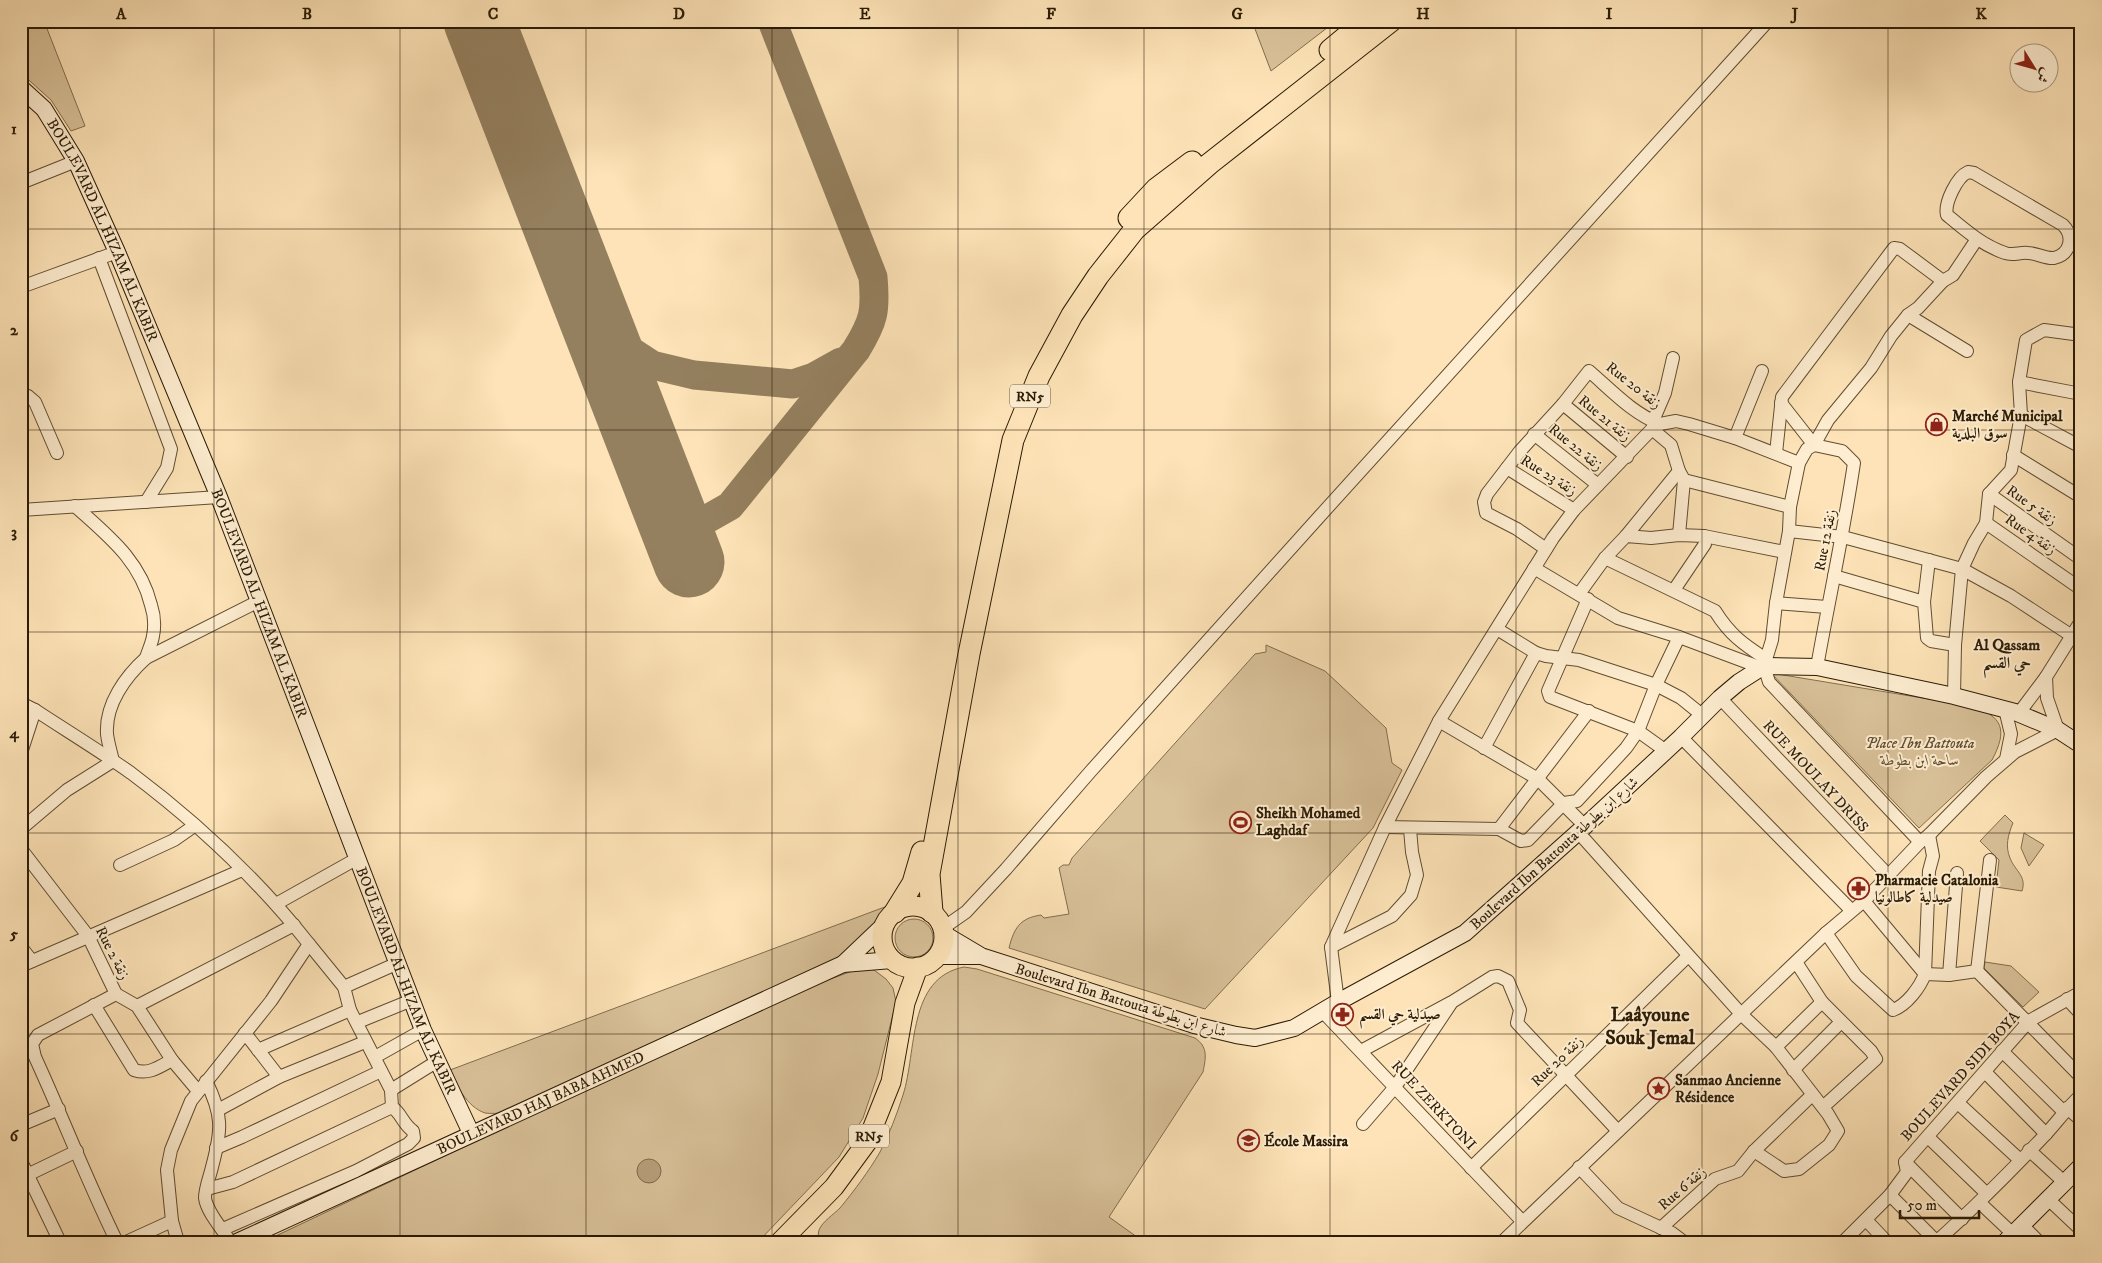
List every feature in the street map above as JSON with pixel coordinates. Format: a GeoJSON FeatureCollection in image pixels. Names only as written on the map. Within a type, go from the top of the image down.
{"type":"FeatureCollection","features":[{"type":"Feature","properties":{"kind":"highway","name":"RN5"},"geometry":{"type":"LineString","coordinates":[[890,918],[913,883],[919,867],[968,591],[999,445],[1019,391],[1040,347],[1070,296],[1114,234],[1156,189],[1276,96],[1365,21]]}},
{"type":"Feature","properties":{"kind":"highway","name":"RN5"},"geometry":{"type":"LineString","coordinates":[[939,923],[929,874],[995,522],[1013,440],[1039,376],[1072,315],[1135,229],[1209,164],[1390,21]]}},
{"type":"Feature","properties":{"kind":"main road","name":"BOULEVARD AL HIZAM AL KABIR"},"geometry":{"type":"LineString","coordinates":[[21,88],[44,109],[76,160],[117,252],[219,497],[423,1030],[436,1062],[471,1133]]}},
{"type":"Feature","properties":{"kind":"main road"},"geometry":{"type":"LineString","coordinates":[[1764,664],[1818,667],[1954,696],[2012,711],[2058,730],[2081,744]]}},
{"type":"Feature","properties":{"kind":"main road","name":"Boulevard Ibn Battouta شارع ابن بطوطة"},"geometry":{"type":"LineString","coordinates":[[981,956],[1194,1025],[1236,1035],[1255,1038],[1294,1028],[1465,933],[1485,918],[1681,737],[1720,698],[1764,664]]}},
{"type":"Feature","properties":{"kind":"main road"},"geometry":{"type":"LineString","coordinates":[[843,964],[890,918],[904,908],[913,906],[923,908],[981,956]]}},
{"type":"Feature","properties":{"kind":"main road","name":"RN5"},"geometry":{"type":"LineString","coordinates":[[890,918],[883,944],[894,961],[905,1003]]}},
{"type":"Feature","properties":{"kind":"main road","name":"RN5"},"geometry":{"type":"LineString","coordinates":[[938,956],[941,949],[939,923]]}},
{"type":"Feature","properties":{"kind":"main road"},"geometry":{"type":"LineString","coordinates":[[843,964],[894,961],[910,968],[918,968],[938,956],[981,956]]}},
{"type":"Feature","properties":{"kind":"main road","name":"BOULEVARD HAJ BABA AHMED"},"geometry":{"type":"LineString","coordinates":[[237,1242],[255,1238],[471,1133],[843,964]]}},
{"type":"Feature","properties":{"kind":"main road","name":"RN5"},"geometry":{"type":"LineString","coordinates":[[782,1241],[834,1187],[867,1142],[891,1082],[905,1003],[918,968]]}},
{"type":"Feature","properties":{"kind":"main road"},"geometry":{"type":"LineString","coordinates":[[2013,1234],[2048,1198],[2075,1174]]}},
{"type":"Feature","properties":{"kind":"street"},"geometry":{"type":"LineString","coordinates":[[939,923],[966,912],[1512,303],[1768,21]]}},
{"type":"Feature","properties":{"kind":"street"},"geometry":{"type":"LineString","coordinates":[[21,183],[76,160]]}},
{"type":"Feature","properties":{"kind":"street"},"geometry":{"type":"LineString","coordinates":[[1968,172],[1974,173],[2063,226],[2068,230],[2071,237],[2070,243],[2062,254],[2056,258],[2048,258],[2026,252],[2010,254],[1977,239],[1947,215],[1946,212],[1949,198],[1963,175],[1968,172]]}},
{"type":"Feature","properties":{"kind":"street"},"geometry":{"type":"LineString","coordinates":[[1764,664],[1772,640],[1776,603],[1789,531],[1790,507],[1799,463],[1807,449],[1814,444],[1828,420],[1871,368],[1891,336],[1908,315],[1918,308],[1943,281],[1953,276],[1977,239]]}},
{"type":"Feature","properties":{"kind":"street"},"geometry":{"type":"LineString","coordinates":[[1776,453],[1782,396],[1894,248],[1900,249],[1943,281]]}},
{"type":"Feature","properties":{"kind":"street"},"geometry":{"type":"LineString","coordinates":[[21,287],[117,252]]}},
{"type":"Feature","properties":{"kind":"street"},"geometry":{"type":"LineString","coordinates":[[100,258],[171,449],[167,468],[146,502]]}},
{"type":"Feature","properties":{"kind":"street"},"geometry":{"type":"LineString","coordinates":[[1908,315],[1967,351]]}},
{"type":"Feature","properties":{"kind":"street"},"geometry":{"type":"LineString","coordinates":[[1954,696],[1955,645],[1962,569],[1986,523],[1989,494],[2011,470],[2021,415],[2019,382],[2026,340],[2044,330],[2081,335]]}},
{"type":"Feature","properties":{"kind":"street"},"geometry":{"type":"LineString","coordinates":[[1338,1002],[1331,947],[1385,827],[1439,722],[1549,543],[1574,510],[1627,457],[1655,425],[1673,358]]}},
{"type":"Feature","properties":{"kind":"street","name":"Rue 20 زنقة"},"geometry":{"type":"LineString","coordinates":[[1563,404],[1589,371],[1655,425],[1671,445],[1682,476]]}},
{"type":"Feature","properties":{"kind":"street"},"geometry":{"type":"LineString","coordinates":[[1735,438],[1762,372]]}},
{"type":"Feature","properties":{"kind":"street"},"geometry":{"type":"LineString","coordinates":[[2019,382],[2081,394]]}},
{"type":"Feature","properties":{"kind":"street"},"geometry":{"type":"LineString","coordinates":[[21,394],[28,396],[35,402],[57,453]]}},
{"type":"Feature","properties":{"kind":"street"},"geometry":{"type":"LineString","coordinates":[[1781,403],[1814,444]]}},
{"type":"Feature","properties":{"kind":"street"},"geometry":{"type":"LineString","coordinates":[[1549,543],[1486,514],[1484,502],[1487,494],[1534,434],[1563,404]]}},
{"type":"Feature","properties":{"kind":"street","name":"Rue 21 زنقة"},"geometry":{"type":"LineString","coordinates":[[1563,404],[1627,457]]}},
{"type":"Feature","properties":{"kind":"street"},"geometry":{"type":"LineString","coordinates":[[2021,415],[2081,447]]}},
{"type":"Feature","properties":{"kind":"street"},"geometry":{"type":"LineString","coordinates":[[1655,425],[1676,421],[1735,438],[1799,463]]}},
{"type":"Feature","properties":{"kind":"street","name":"Rue 22 زنقة"},"geometry":{"type":"LineString","coordinates":[[1534,434],[1598,485]]}},
{"type":"Feature","properties":{"kind":"street","name":"Rue 12 زنقة"},"geometry":{"type":"LineString","coordinates":[[1814,444],[1842,452],[1854,463],[1843,537],[1818,667]]}},
{"type":"Feature","properties":{"kind":"street"},"geometry":{"type":"LineString","coordinates":[[2013,455],[2081,497]]}},
{"type":"Feature","properties":{"kind":"street","name":"Rue 23 زنقة"},"geometry":{"type":"LineString","coordinates":[[1507,468],[1574,510]]}},
{"type":"Feature","properties":{"kind":"street"},"geometry":{"type":"LineString","coordinates":[[1682,476],[1790,507]]}},
{"type":"Feature","properties":{"kind":"street"},"geometry":{"type":"LineString","coordinates":[[1679,534],[1682,476]]}},
{"type":"Feature","properties":{"kind":"street"},"geometry":{"type":"LineString","coordinates":[[1666,751],[1638,730],[1550,698],[1548,691],[1584,597],[1605,558],[1682,476]]}},
{"type":"Feature","properties":{"kind":"street","name":"Rue 5 زنقة"},"geometry":{"type":"LineString","coordinates":[[1989,494],[2081,559]]}},
{"type":"Feature","properties":{"kind":"street"},"geometry":{"type":"LineString","coordinates":[[21,510],[219,497]]}},
{"type":"Feature","properties":{"kind":"street"},"geometry":{"type":"LineString","coordinates":[[74,506],[110,538],[135,565],[148,592],[153,614],[154,635],[146,658]]}},
{"type":"Feature","properties":{"kind":"street","name":"Rue 4 زنقة"},"geometry":{"type":"LineString","coordinates":[[1986,523],[2081,589]]}},
{"type":"Feature","properties":{"kind":"street"},"geometry":{"type":"LineString","coordinates":[[1789,531],[1843,537],[1962,569],[2011,596],[2072,636]]}},
{"type":"Feature","properties":{"kind":"street"},"geometry":{"type":"LineString","coordinates":[[1626,536],[1664,538],[1679,534],[1704,536],[1785,552]]}},
{"type":"Feature","properties":{"kind":"street"},"geometry":{"type":"LineString","coordinates":[[1674,590],[1705,544],[1704,536]]}},
{"type":"Feature","properties":{"kind":"street"},"geometry":{"type":"LineString","coordinates":[[1605,558],[1714,611],[1725,628],[1764,664],[1769,682],[1924,839],[1933,856],[1929,871],[1925,974],[1920,985],[1900,1007],[1893,1010],[1856,976],[1826,933]]}},
{"type":"Feature","properties":{"kind":"street"},"geometry":{"type":"LineString","coordinates":[[1929,560],[1924,602],[1927,638],[1931,642],[1955,645]]}},
{"type":"Feature","properties":{"kind":"street"},"geometry":{"type":"LineString","coordinates":[[1534,568],[1618,618],[1764,664]]}},
{"type":"Feature","properties":{"kind":"street"},"geometry":{"type":"LineString","coordinates":[[1834,576],[1924,602]]}},
{"type":"Feature","properties":{"kind":"street"},"geometry":{"type":"LineString","coordinates":[[113,761],[107,732],[110,714],[120,688],[132,670],[146,658],[259,601]]}},
{"type":"Feature","properties":{"kind":"street"},"geometry":{"type":"LineString","coordinates":[[1776,603],[1828,608]]}},
{"type":"Feature","properties":{"kind":"street"},"geometry":{"type":"LineString","coordinates":[[2006,759],[2011,734],[2012,711],[2046,677],[2081,621]]}},
{"type":"Feature","properties":{"kind":"street"},"geometry":{"type":"LineString","coordinates":[[1497,629],[1536,653],[1579,660],[1656,685],[1681,698],[1702,715]]}},
{"type":"Feature","properties":{"kind":"street"},"geometry":{"type":"LineString","coordinates":[[1385,827],[1410,829],[1499,829],[1521,841],[1528,840],[1564,803],[1577,801],[1614,762],[1638,730],[1656,685],[1679,637]]}},
{"type":"Feature","properties":{"kind":"street"},"geometry":{"type":"LineString","coordinates":[[1484,748],[1536,653]]}},
{"type":"Feature","properties":{"kind":"street"},"geometry":{"type":"LineString","coordinates":[[1502,1242],[1826,933],[1864,901],[1986,777],[2015,752],[2058,730],[2047,698],[2046,677]]}},
{"type":"Feature","properties":{"kind":"street","name":"RUE MOULAY DRISS"},"geometry":{"type":"LineString","coordinates":[[1720,698],[1888,875]]}},
{"type":"Feature","properties":{"kind":"street"},"geometry":{"type":"LineString","coordinates":[[21,703],[36,710],[113,761],[177,810],[276,904],[344,987],[350,1010],[358,1022],[365,1042],[375,1057],[390,1090],[392,1107],[399,1112],[405,1125],[413,1130],[414,1138],[408,1144],[356,1171],[223,1229]]}},
{"type":"Feature","properties":{"kind":"street"},"geometry":{"type":"LineString","coordinates":[[21,753],[36,710]]}},
{"type":"Feature","properties":{"kind":"street"},"geometry":{"type":"LineString","coordinates":[[1499,829],[1590,711]]}},
{"type":"Feature","properties":{"kind":"street"},"geometry":{"type":"LineString","coordinates":[[1439,722],[1538,779],[1564,803],[1582,829],[1688,956],[1742,1015],[1776,1047],[1823,1108],[1838,1131],[1829,1145],[1799,1169],[1784,1171],[1754,1151]]}},
{"type":"Feature","properties":{"kind":"street"},"geometry":{"type":"LineString","coordinates":[[1681,737],[1851,910]]}},
{"type":"Feature","properties":{"kind":"street"},"geometry":{"type":"LineString","coordinates":[[21,829],[67,790],[113,761]]}},
{"type":"Feature","properties":{"kind":"street"},"geometry":{"type":"LineString","coordinates":[[120,865],[174,840],[194,826]]}},
{"type":"Feature","properties":{"kind":"street"},"geometry":{"type":"LineString","coordinates":[[1331,947],[1392,916],[1411,895],[1417,875],[1410,829]]}},
{"type":"Feature","properties":{"kind":"street","name":"Rue 2 زنقة"},"geometry":{"type":"LineString","coordinates":[[21,850],[88,936],[116,994],[137,1006],[172,1060],[217,1102],[218,1110]]}},
{"type":"Feature","properties":{"kind":"street"},"geometry":{"type":"LineString","coordinates":[[276,904],[358,858]]}},
{"type":"Feature","properties":{"kind":"street"},"geometry":{"type":"LineString","coordinates":[[1978,971],[1990,860]]}},
{"type":"Feature","properties":{"kind":"street"},"geometry":{"type":"LineString","coordinates":[[21,947],[26,964],[242,870]]}},
{"type":"Feature","properties":{"kind":"street"},"geometry":{"type":"LineString","coordinates":[[1949,975],[1957,873]]}},
{"type":"Feature","properties":{"kind":"street"},"geometry":{"type":"LineString","coordinates":[[1864,901],[1925,974],[1949,975],[1978,971]]}},
{"type":"Feature","properties":{"kind":"street"},"geometry":{"type":"LineString","coordinates":[[137,1006],[294,925]]}},
{"type":"Feature","properties":{"kind":"street"},"geometry":{"type":"LineString","coordinates":[[178,1242],[172,1221],[167,1170],[170,1156],[191,1101],[271,1001],[309,944]]}},
{"type":"Feature","properties":{"kind":"street","name":"Rue 20 زنقة"},"geometry":{"type":"LineString","coordinates":[[1471,1168],[1688,956]]}},
{"type":"Feature","properties":{"kind":"street"},"geometry":{"type":"LineString","coordinates":[[1796,962],[1822,1002],[1871,1051],[1876,1059],[1823,1108]]}},
{"type":"Feature","properties":{"kind":"street"},"geometry":{"type":"LineString","coordinates":[[344,987],[398,964]]}},
{"type":"Feature","properties":{"kind":"street"},"geometry":{"type":"LineString","coordinates":[[1978,971],[2081,1077]]}},
{"type":"Feature","properties":{"kind":"street"},"geometry":{"type":"LineString","coordinates":[[1362,1051],[1452,1002],[1492,977],[1498,976],[1508,981],[1520,1010],[1517,1023],[1618,1131]]}},
{"type":"Feature","properties":{"kind":"street","name":"BOULEVARD SIDI BOYA"},"geometry":{"type":"LineString","coordinates":[[1843,1242],[1890,1195],[1908,1172],[1905,1162],[2029,1022],[2081,992]]}},
{"type":"Feature","properties":{"kind":"street"},"geometry":{"type":"LineString","coordinates":[[116,994],[38,1034],[32,1044],[35,1056],[77,1151],[94,1196],[117,1242]]}},
{"type":"Feature","properties":{"kind":"street"},"geometry":{"type":"LineString","coordinates":[[2067,999],[2081,1014]]}},
{"type":"Feature","properties":{"kind":"street"},"geometry":{"type":"LineString","coordinates":[[358,1022],[412,1000]]}},
{"type":"Feature","properties":{"kind":"street"},"geometry":{"type":"LineString","coordinates":[[1363,1124],[1395,1087],[1452,1002]]}},
{"type":"Feature","properties":{"kind":"street"},"geometry":{"type":"LineString","coordinates":[[1776,1047],[1822,1002]]}},
{"type":"Feature","properties":{"kind":"street"},"geometry":{"type":"LineString","coordinates":[[94,1005],[134,1070],[141,1072],[150,1071],[172,1060]]}},
{"type":"Feature","properties":{"kind":"street"},"geometry":{"type":"LineString","coordinates":[[258,1050],[350,1010]]}},
{"type":"Feature","properties":{"kind":"street","name":"RUE ZERKTONI"},"geometry":{"type":"LineString","coordinates":[[1323,1012],[1522,1221]]}},
{"type":"Feature","properties":{"kind":"street"},"geometry":{"type":"LineString","coordinates":[[1793,1070],[1841,1022]]}},
{"type":"Feature","properties":{"kind":"street"},"geometry":{"type":"LineString","coordinates":[[375,1057],[423,1030]]}},
{"type":"Feature","properties":{"kind":"street"},"geometry":{"type":"LineString","coordinates":[[245,1033],[279,1077]]}},
{"type":"Feature","properties":{"kind":"street"},"geometry":{"type":"LineString","coordinates":[[230,1242],[205,1199],[216,1148],[220,1120],[218,1110],[279,1077],[365,1042]]}},
{"type":"Feature","properties":{"kind":"street"},"geometry":{"type":"LineString","coordinates":[[2002,1051],[2065,1109],[2081,1120]]}},
{"type":"Feature","properties":{"kind":"street"},"geometry":{"type":"LineString","coordinates":[[390,1090],[436,1062]]}},
{"type":"Feature","properties":{"kind":"street"},"geometry":{"type":"LineString","coordinates":[[216,1148],[381,1071]]}},
{"type":"Feature","properties":{"kind":"street"},"geometry":{"type":"LineString","coordinates":[[1984,1072],[2046,1134]]}},
{"type":"Feature","properties":{"kind":"street","name":"Rue 6 زنقة"},"geometry":{"type":"LineString","coordinates":[[1661,1228],[1715,1178],[1738,1171],[1754,1151],[1812,1095]]}},
{"type":"Feature","properties":{"kind":"street"},"geometry":{"type":"LineString","coordinates":[[1890,1195],[1936,1242],[1983,1198],[2046,1134],[2065,1109],[2081,1095]]}},
{"type":"Feature","properties":{"kind":"street"},"geometry":{"type":"LineString","coordinates":[[1958,1103],[2020,1160]]}},
{"type":"Feature","properties":{"kind":"street"},"geometry":{"type":"LineString","coordinates":[[207,1189],[233,1182],[392,1107]]}},
{"type":"Feature","properties":{"kind":"street"},"geometry":{"type":"LineString","coordinates":[[21,1125],[59,1109]]}},
{"type":"Feature","properties":{"kind":"street"},"geometry":{"type":"LineString","coordinates":[[1928,1137],[2013,1234],[2039,1242]]}},
{"type":"Feature","properties":{"kind":"street"},"geometry":{"type":"LineString","coordinates":[[2029,1150],[2075,1174]]}},
{"type":"Feature","properties":{"kind":"street"},"geometry":{"type":"LineString","coordinates":[[25,1177],[77,1151]]}},
{"type":"Feature","properties":{"kind":"street"},"geometry":{"type":"LineString","coordinates":[[21,1161],[25,1177],[60,1242]]}},
{"type":"Feature","properties":{"kind":"street"},"geometry":{"type":"LineString","coordinates":[[1905,1162],[1962,1219]]}},
{"type":"Feature","properties":{"kind":"street"},"geometry":{"type":"LineString","coordinates":[[1579,1167],[1618,1208],[1661,1228],[1684,1242]]}},
{"type":"Feature","properties":{"kind":"street"},"geometry":{"type":"LineString","coordinates":[[2048,1198],[2081,1230]]}},
{"type":"Feature","properties":{"kind":"street"},"geometry":{"type":"LineString","coordinates":[[1866,1220],[1887,1242]]}},
{"type":"Feature","properties":{"kind":"street"},"geometry":{"type":"LineString","coordinates":[[126,1242],[172,1221]]}},
{"type":"Feature","properties":{"kind":"green space"},"geometry":{"type":"Polygon","coordinates":[[[21,21],[44,21],[85,126],[71,131],[51,100],[21,73],[21,21]]]}},
{"type":"Feature","properties":{"kind":"green space"},"geometry":{"type":"Polygon","coordinates":[[[1252,21],[1336,21],[1271,71],[1252,21]]]}},
{"type":"Feature","properties":{"kind":"green space","name":"Sheikh Mohamed Laghdaf"},"geometry":{"type":"Polygon","coordinates":[[[1266,645],[1325,671],[1386,728],[1392,763],[1402,770],[1373,828],[1205,1009],[1009,948],[1013,935],[1023,921],[1034,916],[1041,915],[1044,918],[1069,914],[1059,868],[1063,865],[1069,865],[1072,858],[1255,654],[1266,652],[1266,645]]]}},
{"type":"Feature","properties":{"kind":"green space","name":"Place Ibn Battouta ساحة ابن بطوطة"},"geometry":{"type":"Polygon","coordinates":[[[1771,673],[1971,706],[1990,714],[1996,720],[2000,726],[2000,740],[1992,760],[1919,828],[1771,673]]]}},
{"type":"Feature","properties":{"kind":"green space"},"geometry":{"type":"Polygon","coordinates":[[[2005,815],[2013,823],[2007,845],[2008,854],[2022,877],[2022,891],[1996,887],[1999,860],[1980,841],[2005,815]]]}},
{"type":"Feature","properties":{"kind":"green space"},"geometry":{"type":"Polygon","coordinates":[[[2024,833],[2044,845],[2029,866],[2021,848],[2024,833]]]}},
{"type":"Feature","properties":{"kind":"green space"},"geometry":{"type":"Polygon","coordinates":[[[898,902],[848,953],[505,1113],[485,1113],[473,1106],[459,1089],[450,1070],[898,902]]]}},
{"type":"Feature","properties":{"kind":"green space"},"geometry":{"type":"Polygon","coordinates":[[[914,919],[928,924],[933,938],[928,952],[914,957],[900,952],[895,938],[900,924],[914,919]]]}},
{"type":"Feature","properties":{"kind":"green space"},"geometry":{"type":"Polygon","coordinates":[[[1985,962],[2011,966],[2039,992],[2023,1007],[1984,968],[1985,962]]]}},
{"type":"Feature","properties":{"kind":"green space"},"geometry":{"type":"Polygon","coordinates":[[[964,967],[977,969],[1195,1038],[1202,1045],[1205,1053],[1203,1072],[1109,1217],[1144,1242],[818,1242],[821,1227],[840,1208],[861,1181],[880,1152],[890,1132],[903,1095],[917,1019],[923,1001],[932,986],[946,974],[964,967]]]}},
{"type":"Feature","properties":{"kind":"green space"},"geometry":{"type":"Polygon","coordinates":[[[861,968],[874,970],[886,979],[893,988],[896,1002],[878,1074],[863,1118],[839,1157],[758,1242],[263,1242],[508,1126],[819,983],[861,968]]]}},
{"type":"Feature","properties":{"kind":"shaded area"},"geometry":{"type":"Polygon","coordinates":[[[649,1159],[658,1162],[661,1171],[658,1180],[649,1183],[640,1180],[637,1171],[640,1162],[649,1159]]]}},
{"type":"Feature","properties":{"kind":"taxiway"},"geometry":{"type":"LineString","coordinates":[[679,535],[730,506],[856,350],[867,331],[874,307],[873,277],[772,21]]}},
{"type":"Feature","properties":{"kind":"taxiway"},"geometry":{"type":"LineString","coordinates":[[589,304],[608,335],[626,348],[652,365],[694,375],[793,384],[814,377],[841,362]]}},
{"type":"Feature","properties":{"kind":"runway"},"geometry":{"type":"LineString","coordinates":[[479,21],[689,562]]}},
{"type":"Feature","properties":{"kind":"place","name":"Marché Municipal سوق البلدية"},"geometry":{"type":"Point","coordinates":[1936,425]}},
{"type":"Feature","properties":{"kind":"place","name":"Sheikh Mohamed Laghdaf"},"geometry":{"type":"Point","coordinates":[1240,822]}},
{"type":"Feature","properties":{"kind":"place","name":"Pharmacie Catalonia صيدلية كاطالونيا"},"geometry":{"type":"Point","coordinates":[1859,889]}},
{"type":"Feature","properties":{"kind":"place","name":"صيدلية حي القسم"},"geometry":{"type":"Point","coordinates":[1343,1014]}},
{"type":"Feature","properties":{"kind":"place","name":"Sanmao Ancienne Résidence"},"geometry":{"type":"Point","coordinates":[1659,1089]}},
{"type":"Feature","properties":{"kind":"place","name":"École Massira"},"geometry":{"type":"Point","coordinates":[1248,1141]}},
{"type":"Feature","properties":{"kind":"district","name":"Al Qassam حي القسم"},"geometry":{"type":"Point","coordinates":[2007,653]}},
{"type":"Feature","properties":{"kind":"district","name":"Laâyoune Souk Jemal"},"geometry":{"type":"Point","coordinates":[1650,1026]}}]}
